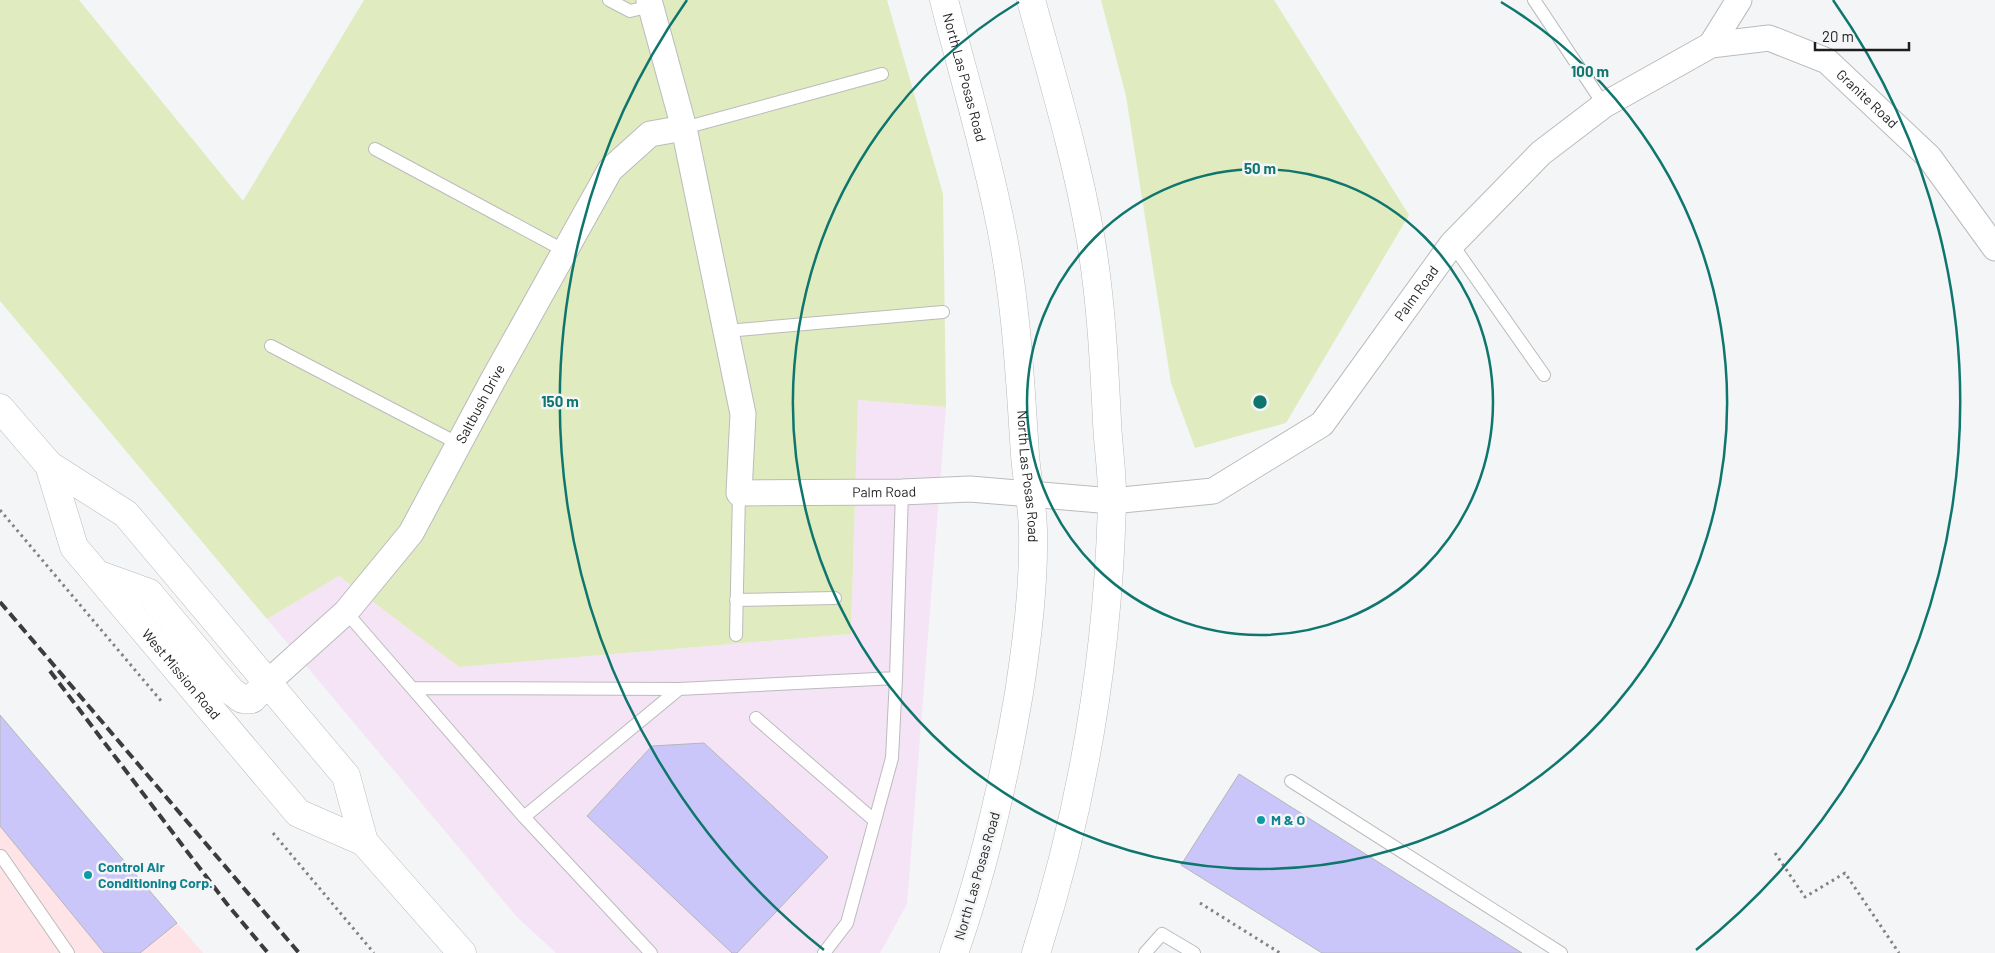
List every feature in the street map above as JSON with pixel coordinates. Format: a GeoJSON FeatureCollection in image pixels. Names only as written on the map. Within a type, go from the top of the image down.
{"type":"FeatureCollection","features":[{"type":"Feature","properties":{"kind":"main road","name":"North Las Posas Road"},"geometry":{"type":"LineString","coordinates":[[944,0],[985,157],[1006,257],[1019,361],[1033,532],[1030,601],[1011,740],[995,818],[954,953]]}},
{"type":"Feature","properties":{"kind":"main road"},"geometry":{"type":"LineString","coordinates":[[1032,0],[1074,157],[1091,242],[1103,336],[1112,501],[1102,657],[1090,741],[1069,836],[1036,953]]}},
{"type":"Feature","properties":{"kind":"main road","name":"West Mission Road"},"geometry":{"type":"LineString","coordinates":[[0,408],[49,465],[126,514],[346,776],[364,842]]}},
{"type":"Feature","properties":{"kind":"main road","name":"West Mission Road"},"geometry":{"type":"LineString","coordinates":[[49,465],[74,547],[298,813],[364,842],[462,953]]}},
{"type":"Feature","properties":{"kind":"main road"},"geometry":{"type":"LineString","coordinates":[[96,574],[149,593],[232,691],[242,699],[252,699],[267,683]]}},
{"type":"Feature","properties":{"kind":"street"},"geometry":{"type":"LineString","coordinates":[[1711,45],[1739,0]]}},
{"type":"Feature","properties":{"kind":"street"},"geometry":{"type":"LineString","coordinates":[[650,3],[684,128],[743,414],[739,493]]}},
{"type":"Feature","properties":{"kind":"street","name":"Granite Road"},"geometry":{"type":"LineString","coordinates":[[1711,45],[1769,38],[1827,61],[1928,157],[1992,237]]}},
{"type":"Feature","properties":{"kind":"street","name":"Palm Road"},"geometry":{"type":"LineString","coordinates":[[739,493],[902,492],[970,489],[1112,501],[1213,491],[1322,424],[1452,244],[1540,153],[1604,105],[1711,45]]}},
{"type":"Feature","properties":{"kind":"street","name":"Saltbush Drive"},"geometry":{"type":"LineString","coordinates":[[267,683],[346,612],[412,533],[610,170],[650,134],[684,128]]}},
{"type":"Feature","properties":{"kind":"lane"},"geometry":{"type":"LineString","coordinates":[[609,0],[630,11],[650,3]]}},
{"type":"Feature","properties":{"kind":"lane"},"geometry":{"type":"LineString","coordinates":[[1534,0],[1604,105]]}},
{"type":"Feature","properties":{"kind":"lane"},"geometry":{"type":"LineString","coordinates":[[684,128],[882,74]]}},
{"type":"Feature","properties":{"kind":"lane"},"geometry":{"type":"LineString","coordinates":[[375,149],[565,251]]}},
{"type":"Feature","properties":{"kind":"lane"},"geometry":{"type":"LineString","coordinates":[[1452,244],[1544,375]]}},
{"type":"Feature","properties":{"kind":"lane"},"geometry":{"type":"LineString","coordinates":[[726,331],[943,312]]}},
{"type":"Feature","properties":{"kind":"lane"},"geometry":{"type":"LineString","coordinates":[[271,346],[459,444]]}},
{"type":"Feature","properties":{"kind":"lane"},"geometry":{"type":"LineString","coordinates":[[824,953],[847,923],[892,758],[902,492]]}},
{"type":"Feature","properties":{"kind":"lane"},"geometry":{"type":"LineString","coordinates":[[736,635],[739,493]]}},
{"type":"Feature","properties":{"kind":"lane"},"geometry":{"type":"LineString","coordinates":[[736,600],[834,598]]}},
{"type":"Feature","properties":{"kind":"lane"},"geometry":{"type":"LineString","coordinates":[[346,612],[524,817],[651,953]]}},
{"type":"Feature","properties":{"kind":"lane"},"geometry":{"type":"LineString","coordinates":[[412,688],[679,689],[896,678]]}},
{"type":"Feature","properties":{"kind":"lane"},"geometry":{"type":"LineString","coordinates":[[524,817],[679,689]]}},
{"type":"Feature","properties":{"kind":"lane"},"geometry":{"type":"LineString","coordinates":[[756,718],[875,821]]}},
{"type":"Feature","properties":{"kind":"lane"},"geometry":{"type":"LineString","coordinates":[[1291,781],[1561,953]]}},
{"type":"Feature","properties":{"kind":"lane"},"geometry":{"type":"LineString","coordinates":[[0,857],[68,953]]}},
{"type":"Feature","properties":{"kind":"lane"},"geometry":{"type":"LineString","coordinates":[[1145,953],[1162,934],[1194,953]]}},
{"type":"Feature","properties":{"kind":"path"},"geometry":{"type":"LineString","coordinates":[[1775,853],[1805,897],[1845,873],[1899,953]]}},
{"type":"Feature","properties":{"kind":"path"},"geometry":{"type":"LineString","coordinates":[[1200,904],[1280,953]]}},
{"type":"Feature","properties":{"kind":"shaded area"},"geometry":{"type":"Polygon","coordinates":[[[858,400],[946,407],[907,904],[880,953],[556,953],[516,916],[267,619],[339,576],[459,667],[851,634],[858,400]]]}},
{"type":"Feature","properties":{"kind":"shaded area","name":"Control Air Conditioning Corp."},"geometry":{"type":"Polygon","coordinates":[[[0,715],[177,923],[203,953],[0,953],[0,715]]]}},
{"type":"Feature","properties":{"kind":"green space"},"geometry":{"type":"Polygon","coordinates":[[[0,0],[79,0],[243,201],[364,0],[887,0],[943,194],[946,407],[858,400],[851,634],[459,667],[339,576],[267,619],[0,301],[0,0]]]}},
{"type":"Feature","properties":{"kind":"green space"},"geometry":{"type":"Polygon","coordinates":[[[1101,0],[1274,0],[1409,215],[1286,423],[1195,448],[1171,383],[1126,96],[1101,0]]]}},
{"type":"Feature","properties":{"kind":"building","name":"Control Air Conditioning Corp."},"geometry":{"type":"Polygon","coordinates":[[[0,715],[177,923],[140,953],[104,953],[0,826],[0,715]]]}},
{"type":"Feature","properties":{"kind":"building"},"geometry":{"type":"Polygon","coordinates":[[[704,743],[828,857],[737,953],[732,953],[587,816],[652,746],[704,743]]]}},
{"type":"Feature","properties":{"kind":"building","name":"M & O"},"geometry":{"type":"Polygon","coordinates":[[[1239,774],[1522,953],[1322,953],[1181,865],[1239,774]]]}},
{"type":"Feature","properties":{"kind":"railway"},"geometry":{"type":"LineString","coordinates":[[0,602],[299,953]]}},
{"type":"Feature","properties":{"kind":"railway"},"geometry":{"type":"LineString","coordinates":[[50,671],[227,904],[268,953]]}},
{"type":"Feature","properties":{"kind":"place","name":"M & O"},"geometry":{"type":"Point","coordinates":[1261,820]}},
{"type":"Feature","properties":{"kind":"place","name":"Control Air Conditioning Corp."},"geometry":{"type":"Point","coordinates":[88,875]}}]}
